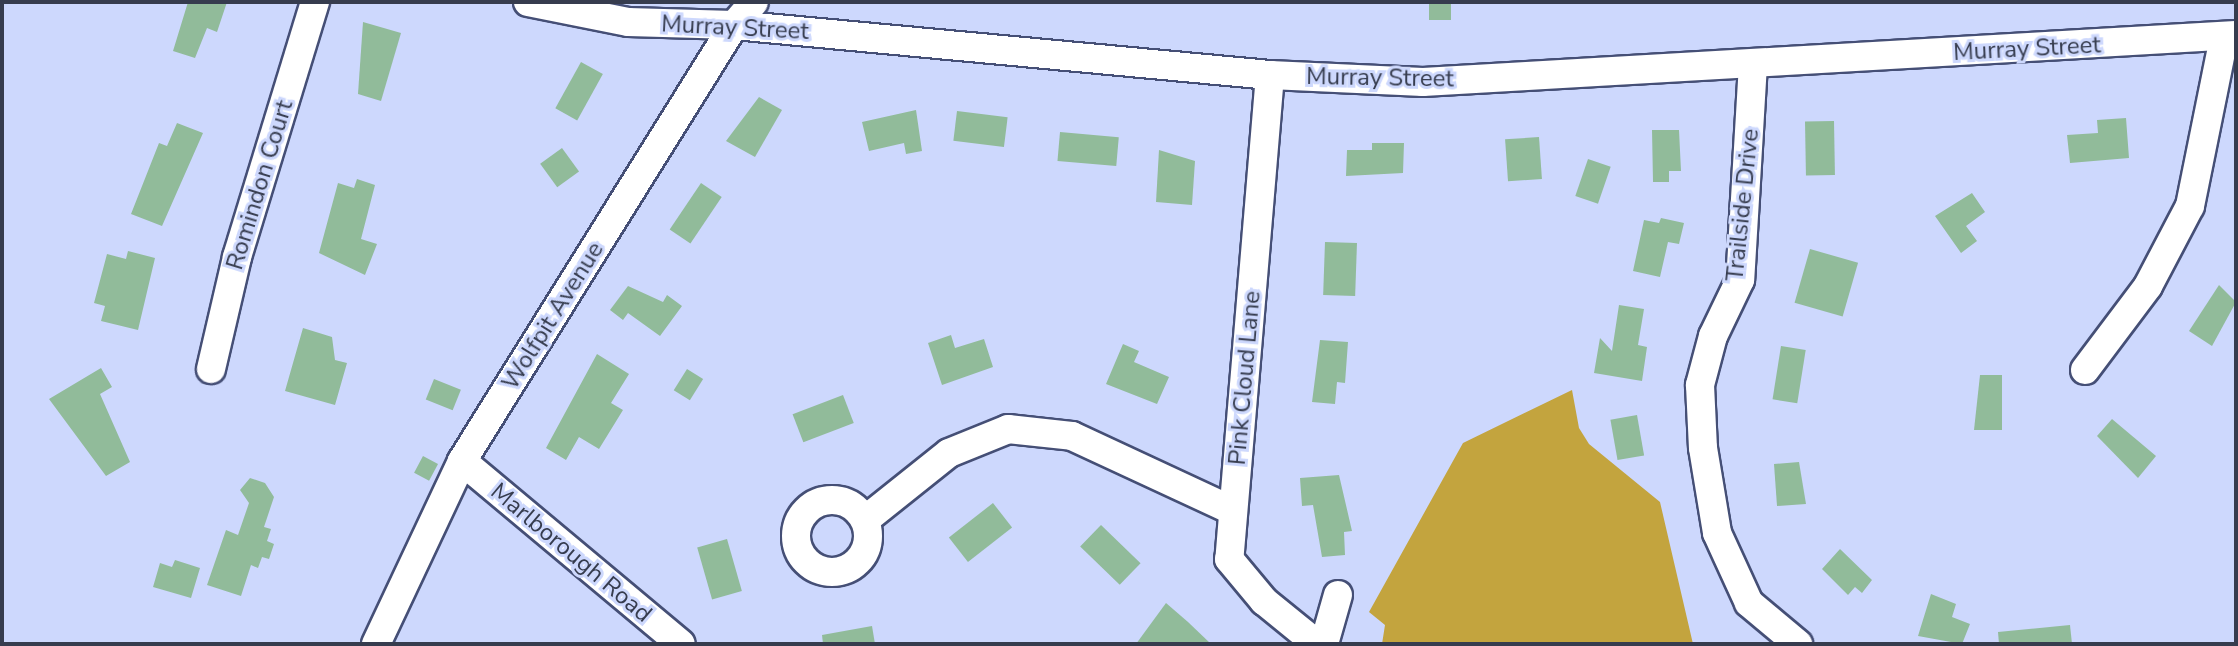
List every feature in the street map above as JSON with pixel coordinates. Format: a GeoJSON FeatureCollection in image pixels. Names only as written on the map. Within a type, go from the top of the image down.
{"type":"FeatureCollection","features":[{"type":"Feature","properties":{"kind":"street","name":"Romindon Court"},"geometry":{"type":"LineString","coordinates":[[211,369],[237,257],[315,2]]}},
{"type":"Feature","properties":{"kind":"street","name":"Murray Street"},"geometry":{"type":"LineString","coordinates":[[528,2],[628,22],[734,25],[1270,75],[1423,82],[2230,36]]}},
{"type":"Feature","properties":{"kind":"street","name":"Wolfpit Avenue"},"geometry":{"type":"LineString","coordinates":[[376,644],[462,461],[734,25],[754,2]]}},
{"type":"Feature","properties":{"kind":"street"},"geometry":{"type":"LineString","coordinates":[[2085,370],[2148,286],[2190,206],[2230,36]]}},
{"type":"Feature","properties":{"kind":"street","name":"Trailside Drive"},"geometry":{"type":"LineString","coordinates":[[1753,64],[1740,280],[1713,336],[1700,385],[1703,448],[1717,533],[1749,603],[1798,644]]}},
{"type":"Feature","properties":{"kind":"street","name":"Pink Cloud Lane"},"geometry":{"type":"LineString","coordinates":[[1270,75],[1242,448],[1229,509],[1229,559],[1264,601],[1317,644]]}},
{"type":"Feature","properties":{"kind":"street"},"geometry":{"type":"LineString","coordinates":[[865,520],[949,453],[1008,429],[1072,436],[1229,509]]}},
{"type":"Feature","properties":{"kind":"street","name":"Marlborough Road"},"geometry":{"type":"LineString","coordinates":[[462,461],[681,644]]}},
{"type":"Feature","properties":{"kind":"street"},"geometry":{"type":"LineString","coordinates":[[1324,644],[1338,595]]}},
{"type":"Feature","properties":{"kind":"shaded area"},"geometry":{"type":"Polygon","coordinates":[[[1572,390],[1579,428],[1589,444],[1660,502],[1693,644],[1382,644],[1385,625],[1369,612],[1463,443],[1572,390]]]}},
{"type":"Feature","properties":{"kind":"building"},"geometry":{"type":"Polygon","coordinates":[[[188,2],[227,2],[217,32],[207,28],[195,58],[173,51],[188,2]]]}},
{"type":"Feature","properties":{"kind":"building"},"geometry":{"type":"Polygon","coordinates":[[[1429,2],[1451,2],[1451,20],[1429,20],[1429,2]]]}},
{"type":"Feature","properties":{"kind":"building"},"geometry":{"type":"Polygon","coordinates":[[[363,22],[401,33],[381,101],[358,94],[363,22]]]}},
{"type":"Feature","properties":{"kind":"building"},"geometry":{"type":"Polygon","coordinates":[[[581,62],[603,74],[577,120],[555,108],[581,62]]]}},
{"type":"Feature","properties":{"kind":"building"},"geometry":{"type":"Polygon","coordinates":[[[759,97],[782,110],[755,157],[726,141],[759,97]]]}},
{"type":"Feature","properties":{"kind":"building"},"geometry":{"type":"Polygon","coordinates":[[[916,110],[922,151],[906,154],[904,143],[869,151],[862,122],[916,110]]]}},
{"type":"Feature","properties":{"kind":"building"},"geometry":{"type":"Polygon","coordinates":[[[957,111],[1008,117],[1004,147],[953,141],[957,111]]]}},
{"type":"Feature","properties":{"kind":"building"},"geometry":{"type":"Polygon","coordinates":[[[2126,118],[2129,158],[2070,163],[2067,135],[2098,133],[2097,120],[2126,118]]]}},
{"type":"Feature","properties":{"kind":"building"},"geometry":{"type":"Polygon","coordinates":[[[1834,121],[1835,175],[1806,175],[1805,122],[1834,121]]]}},
{"type":"Feature","properties":{"kind":"building"},"geometry":{"type":"Polygon","coordinates":[[[177,123],[203,133],[162,226],[131,214],[159,143],[167,146],[177,123]]]}},
{"type":"Feature","properties":{"kind":"building"},"geometry":{"type":"Polygon","coordinates":[[[1652,130],[1679,130],[1681,171],[1669,171],[1669,182],[1653,182],[1652,130]]]}},
{"type":"Feature","properties":{"kind":"building"},"geometry":{"type":"Polygon","coordinates":[[[1060,132],[1119,137],[1116,166],[1057,161],[1060,132]]]}},
{"type":"Feature","properties":{"kind":"building"},"geometry":{"type":"Polygon","coordinates":[[[1539,137],[1542,179],[1508,181],[1505,139],[1539,137]]]}},
{"type":"Feature","properties":{"kind":"building"},"geometry":{"type":"Polygon","coordinates":[[[1372,143],[1404,143],[1403,173],[1346,176],[1347,150],[1372,150],[1372,143]]]}},
{"type":"Feature","properties":{"kind":"building"},"geometry":{"type":"Polygon","coordinates":[[[562,148],[579,171],[557,187],[540,164],[562,148]]]}},
{"type":"Feature","properties":{"kind":"building"},"geometry":{"type":"Polygon","coordinates":[[[1159,150],[1195,161],[1192,205],[1156,202],[1159,150]]]}},
{"type":"Feature","properties":{"kind":"building"},"geometry":{"type":"Polygon","coordinates":[[[1588,159],[1611,167],[1598,204],[1575,196],[1588,159]]]}},
{"type":"Feature","properties":{"kind":"building"},"geometry":{"type":"Polygon","coordinates":[[[357,179],[375,185],[361,239],[377,244],[365,275],[319,253],[338,183],[354,188],[357,179]]]}},
{"type":"Feature","properties":{"kind":"building"},"geometry":{"type":"Polygon","coordinates":[[[701,183],[722,197],[690,243],[670,229],[701,183]]]}},
{"type":"Feature","properties":{"kind":"building"},"geometry":{"type":"Polygon","coordinates":[[[1972,193],[1985,212],[1966,226],[1977,241],[1961,253],[1935,216],[1972,193]]]}},
{"type":"Feature","properties":{"kind":"building"},"geometry":{"type":"Polygon","coordinates":[[[1661,218],[1684,223],[1679,244],[1668,242],[1660,277],[1633,271],[1644,220],[1659,223],[1661,218]]]}},
{"type":"Feature","properties":{"kind":"building"},"geometry":{"type":"Polygon","coordinates":[[[1325,242],[1357,243],[1355,296],[1323,295],[1325,242]]]}},
{"type":"Feature","properties":{"kind":"building"},"geometry":{"type":"Polygon","coordinates":[[[1810,249],[1858,263],[1843,317],[1795,303],[1810,249]]]}},
{"type":"Feature","properties":{"kind":"building"},"geometry":{"type":"Polygon","coordinates":[[[128,251],[155,258],[138,330],[101,321],[105,306],[94,303],[107,254],[126,259],[128,251]]]}},
{"type":"Feature","properties":{"kind":"building"},"geometry":{"type":"Polygon","coordinates":[[[2219,285],[2236,302],[2212,346],[2189,331],[2219,285]]]}},
{"type":"Feature","properties":{"kind":"building"},"geometry":{"type":"Polygon","coordinates":[[[628,286],[663,302],[667,295],[682,306],[660,336],[628,313],[623,320],[610,310],[628,286]]]}},
{"type":"Feature","properties":{"kind":"building"},"geometry":{"type":"Polygon","coordinates":[[[1619,305],[1644,309],[1638,345],[1647,347],[1642,381],[1594,373],[1600,338],[1612,351],[1619,305]]]}},
{"type":"Feature","properties":{"kind":"building"},"geometry":{"type":"Polygon","coordinates":[[[303,328],[332,337],[335,360],[347,363],[335,405],[285,391],[303,328]]]}},
{"type":"Feature","properties":{"kind":"building"},"geometry":{"type":"Polygon","coordinates":[[[951,335],[955,348],[984,339],[993,367],[942,385],[928,343],[951,335]]]}},
{"type":"Feature","properties":{"kind":"building"},"geometry":{"type":"Polygon","coordinates":[[[1320,340],[1348,342],[1345,383],[1337,382],[1335,404],[1312,402],[1320,340]]]}},
{"type":"Feature","properties":{"kind":"building"},"geometry":{"type":"Polygon","coordinates":[[[1123,344],[1139,351],[1134,362],[1169,377],[1157,404],[1106,384],[1123,344]]]}},
{"type":"Feature","properties":{"kind":"building"},"geometry":{"type":"Polygon","coordinates":[[[1781,346],[1806,350],[1797,403],[1773,399],[1781,346]]]}},
{"type":"Feature","properties":{"kind":"building"},"geometry":{"type":"Polygon","coordinates":[[[597,354],[629,374],[611,403],[623,410],[599,449],[579,437],[566,460],[546,448],[597,354]]]}},
{"type":"Feature","properties":{"kind":"building"},"geometry":{"type":"Polygon","coordinates":[[[101,368],[112,387],[100,394],[130,462],[106,476],[49,399],[101,368]]]}},
{"type":"Feature","properties":{"kind":"building"},"geometry":{"type":"Polygon","coordinates":[[[687,369],[703,379],[690,400],[674,390],[687,369]]]}},
{"type":"Feature","properties":{"kind":"building"},"geometry":{"type":"Polygon","coordinates":[[[1980,375],[2002,375],[2002,430],[1974,430],[1980,375]]]}},
{"type":"Feature","properties":{"kind":"building"},"geometry":{"type":"Polygon","coordinates":[[[434,379],[461,390],[453,410],[426,399],[434,379]]]}},
{"type":"Feature","properties":{"kind":"building"},"geometry":{"type":"Polygon","coordinates":[[[843,395],[854,423],[803,442],[793,414],[843,395]]]}},
{"type":"Feature","properties":{"kind":"building"},"geometry":{"type":"Polygon","coordinates":[[[1637,415],[1644,455],[1618,460],[1610,420],[1637,415]]]}},
{"type":"Feature","properties":{"kind":"building"},"geometry":{"type":"Polygon","coordinates":[[[2112,419],[2156,456],[2138,478],[2097,436],[2112,419]]]}},
{"type":"Feature","properties":{"kind":"building"},"geometry":{"type":"Polygon","coordinates":[[[423,456],[438,464],[429,481],[414,473],[423,456]]]}},
{"type":"Feature","properties":{"kind":"building"},"geometry":{"type":"Polygon","coordinates":[[[1799,462],[1806,504],[1777,506],[1774,464],[1799,462]]]}},
{"type":"Feature","properties":{"kind":"building"},"geometry":{"type":"Polygon","coordinates":[[[1339,475],[1352,531],[1344,532],[1345,555],[1322,557],[1313,505],[1302,506],[1300,478],[1339,475]]]}},
{"type":"Feature","properties":{"kind":"building"},"geometry":{"type":"Polygon","coordinates":[[[250,478],[265,483],[274,497],[264,527],[271,529],[267,541],[274,544],[269,559],[262,557],[258,568],[251,565],[241,596],[207,585],[226,530],[238,535],[249,503],[240,490],[250,478]]]}},
{"type":"Feature","properties":{"kind":"building"},"geometry":{"type":"Polygon","coordinates":[[[993,503],[1012,527],[968,562],[949,537],[993,503]]]}},
{"type":"Feature","properties":{"kind":"building"},"geometry":{"type":"Polygon","coordinates":[[[1101,525],[1141,563],[1120,585],[1080,547],[1101,525]]]}},
{"type":"Feature","properties":{"kind":"building"},"geometry":{"type":"Polygon","coordinates":[[[727,539],[742,591],[712,599],[697,548],[727,539]]]}},
{"type":"Feature","properties":{"kind":"building"},"geometry":{"type":"Polygon","coordinates":[[[1840,549],[1872,580],[1862,593],[1855,587],[1848,595],[1822,569],[1840,549]]]}},
{"type":"Feature","properties":{"kind":"building"},"geometry":{"type":"Polygon","coordinates":[[[175,560],[200,568],[191,598],[153,587],[160,563],[172,567],[175,560]]]}},
{"type":"Feature","properties":{"kind":"building"},"geometry":{"type":"Polygon","coordinates":[[[1931,594],[1956,604],[1952,617],[1970,624],[1962,644],[1918,636],[1931,594]]]}},
{"type":"Feature","properties":{"kind":"building"},"geometry":{"type":"Polygon","coordinates":[[[1166,603],[1188,622],[1211,644],[1136,644],[1166,603]]]}},
{"type":"Feature","properties":{"kind":"building"},"geometry":{"type":"Polygon","coordinates":[[[2070,625],[2072,644],[1999,644],[1998,632],[2070,625]]]}},
{"type":"Feature","properties":{"kind":"building"},"geometry":{"type":"Polygon","coordinates":[[[872,626],[875,644],[823,644],[822,635],[872,626]]]}}]}
